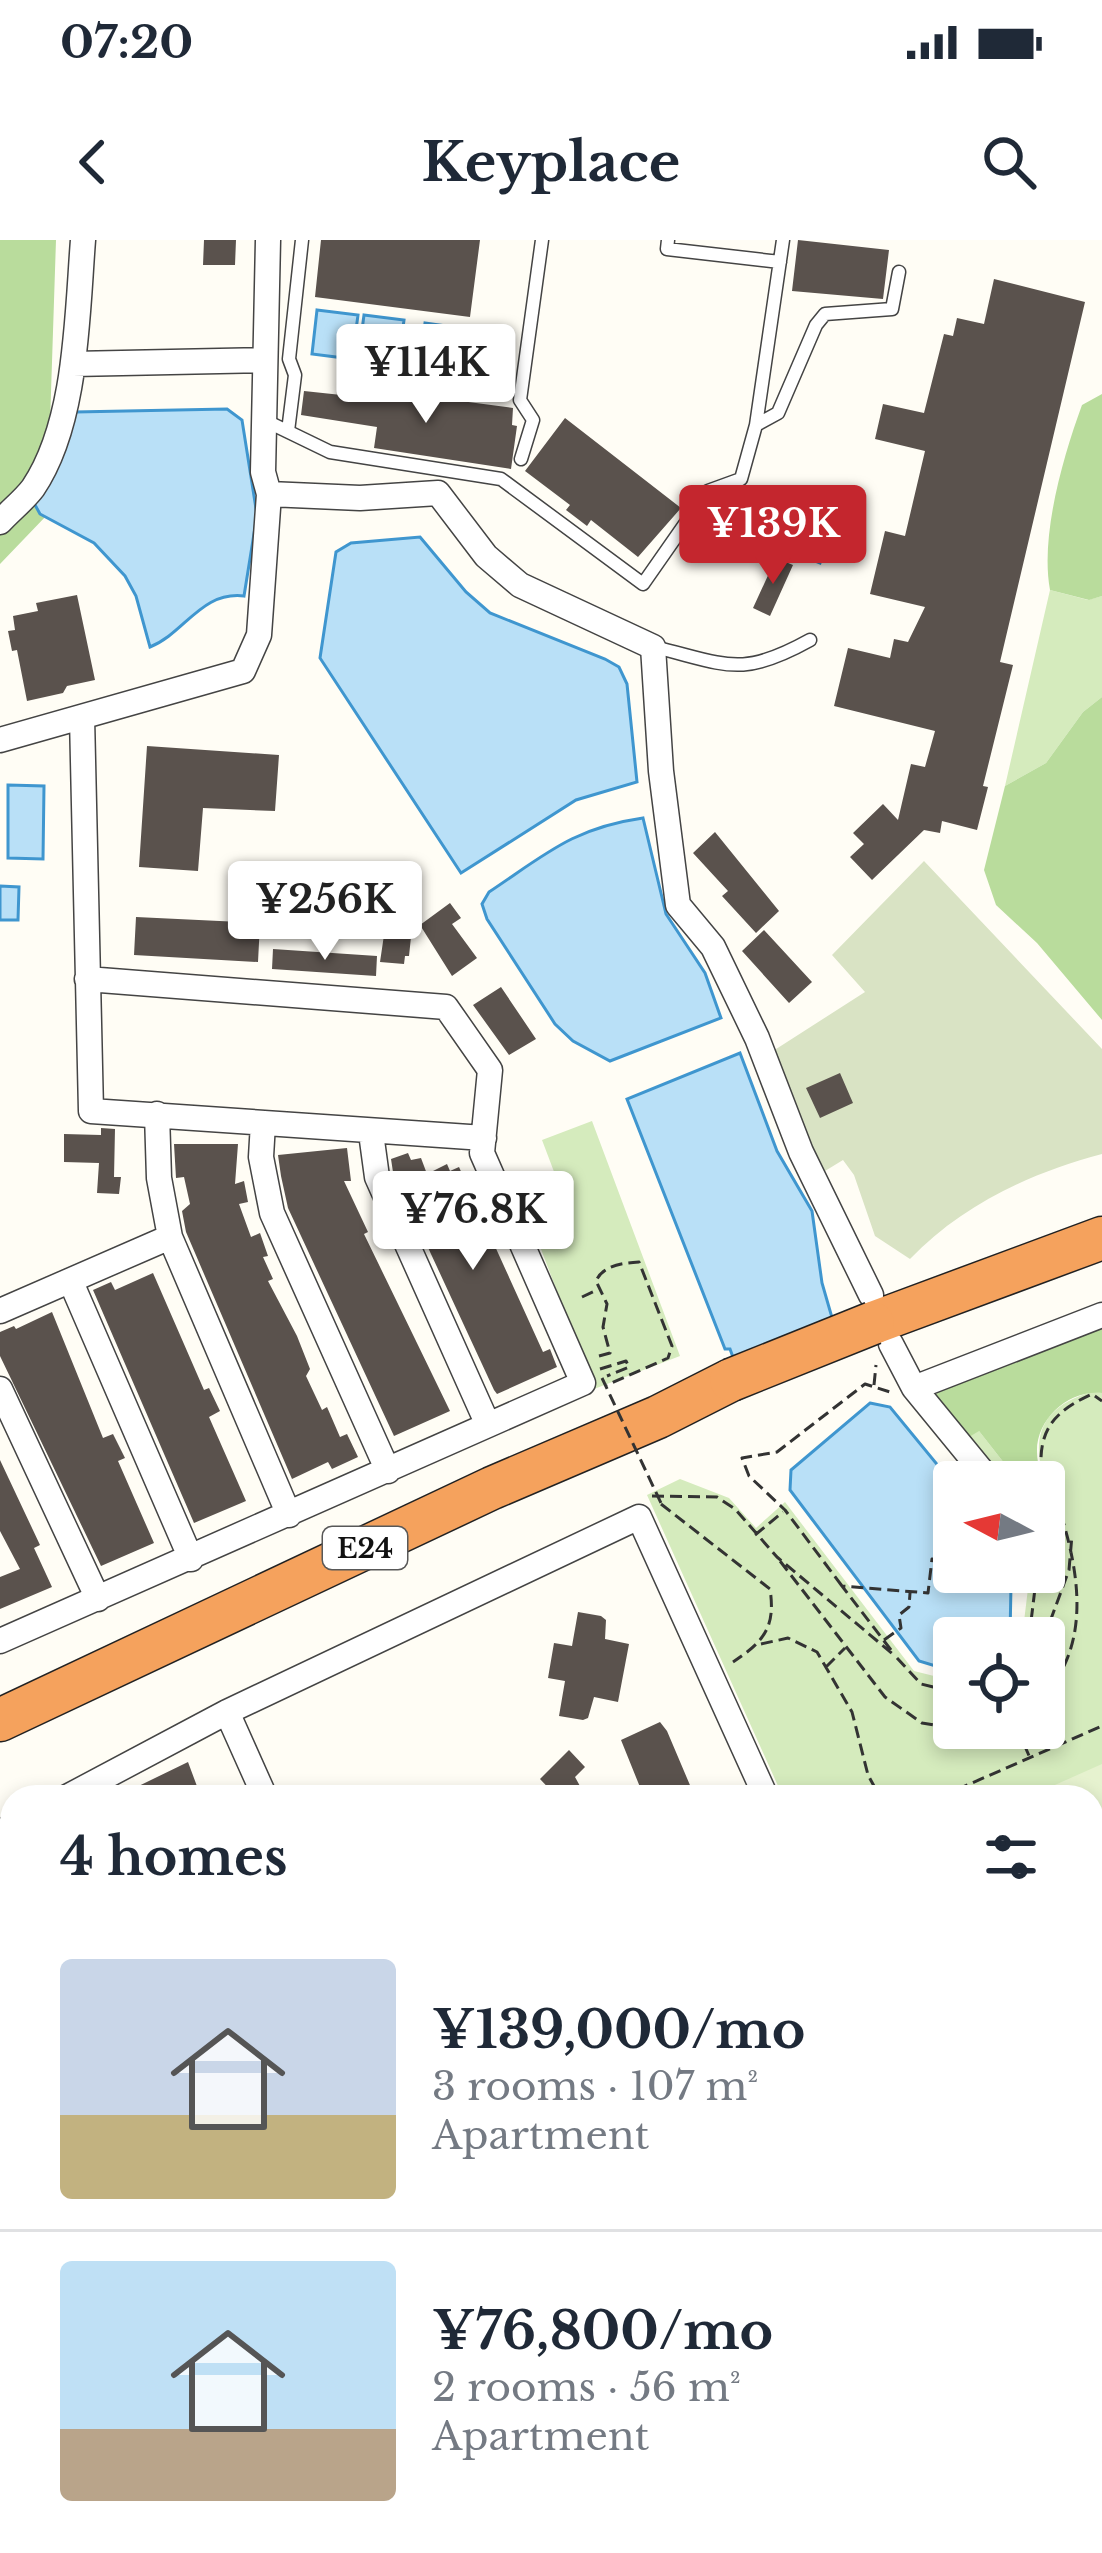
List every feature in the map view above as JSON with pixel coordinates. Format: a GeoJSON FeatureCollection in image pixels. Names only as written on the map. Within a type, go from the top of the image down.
{"type":"FeatureCollection","features":[{"type":"Feature","properties":{"kind":"highway","name":"E24"},"geometry":{"type":"LineString","coordinates":[[0,1706],[392,1521],[656,1405],[1102,1238]]}},
{"type":"Feature","properties":{"kind":"highway","name":"E24"},"geometry":{"type":"LineString","coordinates":[[0,1720],[731,1380]]}},
{"type":"Feature","properties":{"kind":"highway"},"geometry":{"type":"LineString","coordinates":[[0,1747],[270,1592]]}},
{"type":"Feature","properties":{"kind":"street"},"geometry":{"type":"LineString","coordinates":[[0,522],[32,488],[53,446],[73,364],[82,240]]}},
{"type":"Feature","properties":{"kind":"street"},"geometry":{"type":"LineString","coordinates":[[0,740],[244,671],[259,635],[269,494],[263,472],[268,240]]}},
{"type":"Feature","properties":{"kind":"street"},"geometry":{"type":"LineString","coordinates":[[73,364],[264,360]]}},
{"type":"Feature","properties":{"kind":"street"},"geometry":{"type":"LineString","coordinates":[[269,494],[359,498],[439,493],[486,556],[520,585],[653,646],[661,771],[678,905],[713,947],[757,1038],[903,1390],[971,1461]]}},
{"type":"Feature","properties":{"kind":"street"},"geometry":{"type":"LineString","coordinates":[[82,717],[91,1111],[484,1138]]}},
{"type":"Feature","properties":{"kind":"street"},"geometry":{"type":"LineString","coordinates":[[0,1641],[583,1383],[482,1153],[490,1070],[446,1007],[87,980]]}},
{"type":"Feature","properties":{"kind":"street"},"geometry":{"type":"LineString","coordinates":[[157,1114],[158,1178],[170,1238],[289,1515]]}},
{"type":"Feature","properties":{"kind":"street"},"geometry":{"type":"LineString","coordinates":[[263,1123],[261,1157],[272,1214],[388,1471]]}},
{"type":"Feature","properties":{"kind":"street"},"geometry":{"type":"LineString","coordinates":[[371,1133],[377,1177],[488,1425]]}},
{"type":"Feature","properties":{"kind":"street"},"geometry":{"type":"LineString","coordinates":[[0,1311],[170,1238]]}},
{"type":"Feature","properties":{"kind":"street"},"geometry":{"type":"LineString","coordinates":[[70,1282],[191,1559]]}},
{"type":"Feature","properties":{"kind":"street"},"geometry":{"type":"LineString","coordinates":[[903,1390],[1102,1315]]}},
{"type":"Feature","properties":{"kind":"street"},"geometry":{"type":"LineString","coordinates":[[0,1389],[98,1599]]}},
{"type":"Feature","properties":{"kind":"street"},"geometry":{"type":"LineString","coordinates":[[89,1785],[226,1712],[639,1517],[761,1785]]}},
{"type":"Feature","properties":{"kind":"street"},"geometry":{"type":"LineString","coordinates":[[226,1712],[259,1785]]}},
{"type":"Feature","properties":{"kind":"lane"},"geometry":{"type":"LineString","coordinates":[[288,430],[302,240]]}},
{"type":"Feature","properties":{"kind":"lane"},"geometry":{"type":"LineString","coordinates":[[512,488],[533,419],[520,400],[542,240]]}},
{"type":"Feature","properties":{"kind":"lane"},"geometry":{"type":"LineString","coordinates":[[668,240],[667,249],[780,262]]}},
{"type":"Feature","properties":{"kind":"lane"},"geometry":{"type":"LineString","coordinates":[[263,420],[329,452],[501,479],[643,584],[708,491],[741,479],[756,425],[783,240]]}},
{"type":"Feature","properties":{"kind":"lane"},"geometry":{"type":"LineString","coordinates":[[756,425],[778,413],[825,314],[892,309],[899,272]]}},
{"type":"Feature","properties":{"kind":"lane"},"geometry":{"type":"LineString","coordinates":[[653,646],[733,668],[754,666],[809,640]]}},
{"type":"Feature","properties":{"kind":"path"},"geometry":{"type":"LineString","coordinates":[[605,1386],[668,1358],[672,1346],[639,1262],[619,1264],[598,1275],[596,1281],[607,1304],[603,1328],[610,1353]]}},
{"type":"Feature","properties":{"kind":"path"},"geometry":{"type":"LineString","coordinates":[[582,1297],[599,1288]]}},
{"type":"Feature","properties":{"kind":"path"},"geometry":{"type":"LineString","coordinates":[[619,1350],[594,1358],[599,1370],[626,1361],[629,1367],[602,1378],[661,1503],[764,1581],[772,1602],[760,1644]]}},
{"type":"Feature","properties":{"kind":"path"},"geometry":{"type":"LineString","coordinates":[[894,1655],[785,1510],[749,1476],[742,1458],[777,1452],[865,1384],[903,1390]]}},
{"type":"Feature","properties":{"kind":"path"},"geometry":{"type":"LineString","coordinates":[[1042,1461],[1041,1441],[1064,1407],[1092,1394],[1102,1402]]}},
{"type":"Feature","properties":{"kind":"path"},"geometry":{"type":"LineString","coordinates":[[639,1517],[645,1499],[658,1493],[717,1497],[735,1509],[777,1557],[894,1655],[921,1684],[933,1687]]}},
{"type":"Feature","properties":{"kind":"path"},"geometry":{"type":"LineString","coordinates":[[755,1535],[785,1510]]}},
{"type":"Feature","properties":{"kind":"path"},"geometry":{"type":"LineString","coordinates":[[1065,1517],[1080,1551]]}},
{"type":"Feature","properties":{"kind":"path"},"geometry":{"type":"LineString","coordinates":[[1052,1617],[1069,1570],[1072,1533]]}},
{"type":"Feature","properties":{"kind":"path"},"geometry":{"type":"LineString","coordinates":[[777,1557],[872,1682],[902,1712],[933,1725]]}},
{"type":"Feature","properties":{"kind":"path"},"geometry":{"type":"LineString","coordinates":[[842,1586],[928,1593],[933,1558]]}},
{"type":"Feature","properties":{"kind":"path"},"geometry":{"type":"LineString","coordinates":[[884,1640],[901,1628],[898,1615],[909,1607],[910,1591]]}},
{"type":"Feature","properties":{"kind":"path"},"geometry":{"type":"LineString","coordinates":[[728,1665],[760,1644],[788,1638],[817,1652],[860,1730],[873,1785]]}},
{"type":"Feature","properties":{"kind":"path"},"geometry":{"type":"LineString","coordinates":[[825,1668],[846,1648]]}},
{"type":"Feature","properties":{"kind":"path"},"geometry":{"type":"LineString","coordinates":[[1065,1677],[1071,1672]]}},
{"type":"Feature","properties":{"kind":"path"},"geometry":{"type":"LineString","coordinates":[[968,1785],[1102,1726]]}},
{"type":"Feature","properties":{"kind":"path"},"geometry":{"type":"LineString","coordinates":[[1026,1749],[1030,1758]]}},
{"type":"Feature","properties":{"kind":"green space"},"geometry":{"type":"Polygon","coordinates":[[[0,240],[56,240],[47,515],[0,564],[0,240]]]}},
{"type":"Feature","properties":{"kind":"green space"},"geometry":{"type":"Polygon","coordinates":[[[1102,394],[1102,596],[1089,600],[1050,590],[1048,546],[1061,472],[1082,405],[1102,394]]]}},
{"type":"Feature","properties":{"kind":"green space"},"geometry":{"type":"Polygon","coordinates":[[[1050,590],[1088,600],[1102,596],[1102,697],[1083,712],[1046,763],[1005,786],[1050,590]]]}},
{"type":"Feature","properties":{"kind":"green space"},"geometry":{"type":"Polygon","coordinates":[[[1102,697],[1102,1020],[1037,943],[996,905],[984,870],[1005,786],[1046,763],[1083,712],[1102,697]]]}},
{"type":"Feature","properties":{"kind":"green space"},"geometry":{"type":"Polygon","coordinates":[[[924,861],[1102,1049],[1102,1154],[998,1193],[952,1222],[910,1259],[875,1236],[854,1175],[843,1160],[825,1171],[773,1051],[865,992],[832,955],[924,861]]]}},
{"type":"Feature","properties":{"kind":"green space"},"geometry":{"type":"Polygon","coordinates":[[[592,1121],[680,1356],[594,1389],[519,1191],[556,1177],[542,1140],[592,1121]]]}},
{"type":"Feature","properties":{"kind":"green space"},"geometry":{"type":"Polygon","coordinates":[[[1102,1328],[1102,1393],[1067,1401],[1048,1418],[1038,1440],[1038,1461],[1003,1461],[979,1431],[964,1440],[931,1398],[948,1384],[1102,1328]]]}},
{"type":"Feature","properties":{"kind":"green space"},"geometry":{"type":"Polygon","coordinates":[[[1092,1392],[1102,1393],[1102,1785],[778,1785],[647,1495],[680,1479],[729,1498],[756,1528],[785,1502],[914,1671],[933,1676],[933,1749],[1065,1749],[1065,1617],[1025,1617],[1027,1593],[1065,1593],[1065,1461],[1040,1461],[1039,1456],[1043,1428],[1060,1407],[1092,1392]]]}},
{"type":"Feature","properties":{"kind":"green space"},"geometry":{"type":"Polygon","coordinates":[[[931,1398],[979,1431],[1003,1461],[969,1461],[931,1398]]]}},
{"type":"Feature","properties":{"kind":"green space"},"geometry":{"type":"Polygon","coordinates":[[[1102,1764],[1102,1785],[1055,1785],[1102,1764]]]}},
{"type":"Feature","properties":{"kind":"water"},"geometry":{"type":"Polygon","coordinates":[[[317,310],[358,315],[352,359],[312,354],[317,310]]]}},
{"type":"Feature","properties":{"kind":"water"},"geometry":{"type":"Polygon","coordinates":[[[364,315],[404,320],[398,365],[358,360],[364,315]]]}},
{"type":"Feature","properties":{"kind":"water"},"geometry":{"type":"Polygon","coordinates":[[[425,323],[468,329],[462,373],[419,368],[425,323]]]}},
{"type":"Feature","properties":{"kind":"water"},"geometry":{"type":"Polygon","coordinates":[[[227,409],[242,420],[257,515],[244,596],[216,600],[150,647],[136,596],[125,576],[94,543],[40,514],[34,503],[75,412],[227,409]]]}},
{"type":"Feature","properties":{"kind":"water"},"geometry":{"type":"Polygon","coordinates":[[[817,500],[838,509],[820,563],[795,553],[817,500]]]}},
{"type":"Feature","properties":{"kind":"water"},"geometry":{"type":"Polygon","coordinates":[[[420,537],[490,613],[605,659],[619,667],[627,684],[637,782],[576,800],[461,873],[320,658],[336,552],[351,543],[420,537]]]}},
{"type":"Feature","properties":{"kind":"water"},"geometry":{"type":"Polygon","coordinates":[[[8,785],[44,786],[43,859],[8,858],[8,785]]]}},
{"type":"Feature","properties":{"kind":"water"},"geometry":{"type":"Polygon","coordinates":[[[643,818],[666,914],[705,973],[721,1018],[610,1061],[573,1041],[555,1024],[482,904],[489,892],[561,845],[597,828],[643,818]]]}},
{"type":"Feature","properties":{"kind":"water"},"geometry":{"type":"Polygon","coordinates":[[[0,886],[19,887],[18,920],[0,920],[0,886]]]}},
{"type":"Feature","properties":{"kind":"water"},"geometry":{"type":"Polygon","coordinates":[[[740,1053],[777,1151],[812,1211],[822,1283],[833,1321],[734,1360],[730,1349],[725,1349],[627,1099],[740,1053]]]}},
{"type":"Feature","properties":{"kind":"water"},"geometry":{"type":"Polygon","coordinates":[[[870,1403],[890,1407],[934,1461],[933,1593],[1011,1593],[1010,1617],[933,1617],[933,1665],[919,1661],[790,1490],[791,1470],[870,1403]]]}},
{"type":"Feature","properties":{"kind":"building"},"geometry":{"type":"Polygon","coordinates":[[[204,240],[236,240],[235,265],[203,265],[204,240]]]}},
{"type":"Feature","properties":{"kind":"building"},"geometry":{"type":"Polygon","coordinates":[[[321,240],[480,240],[470,317],[315,297],[321,240]]]}},
{"type":"Feature","properties":{"kind":"building"},"geometry":{"type":"Polygon","coordinates":[[[798,240],[889,250],[883,299],[792,291],[798,240]]]}},
{"type":"Feature","properties":{"kind":"building"},"geometry":{"type":"Polygon","coordinates":[[[994,279],[1085,302],[1000,662],[1013,665],[977,830],[942,821],[940,833],[924,830],[872,880],[850,857],[864,844],[853,833],[883,804],[898,820],[911,764],[925,767],[935,731],[834,706],[848,648],[890,658],[894,639],[908,642],[925,607],[870,594],[885,531],[905,536],[925,451],[875,439],[883,404],[924,413],[944,334],[953,336],[957,318],[984,324],[994,279]]]}},
{"type":"Feature","properties":{"kind":"building"},"geometry":{"type":"Polygon","coordinates":[[[304,391],[407,402],[408,394],[513,408],[512,425],[517,426],[511,469],[374,448],[377,427],[301,415],[304,391]]]}},
{"type":"Feature","properties":{"kind":"building"},"geometry":{"type":"Polygon","coordinates":[[[565,418],[681,508],[638,557],[591,520],[587,526],[566,510],[570,505],[525,471],[565,418]]]}},
{"type":"Feature","properties":{"kind":"building"},"geometry":{"type":"Polygon","coordinates":[[[776,558],[793,565],[770,616],[753,608],[776,558]]]}},
{"type":"Feature","properties":{"kind":"building"},"geometry":{"type":"Polygon","coordinates":[[[77,595],[95,680],[27,701],[17,650],[12,651],[8,631],[15,630],[13,616],[38,611],[36,603],[77,595]]]}},
{"type":"Feature","properties":{"kind":"building"},"geometry":{"type":"Polygon","coordinates":[[[147,746],[279,755],[275,811],[203,808],[198,871],[139,867],[147,746]]]}},
{"type":"Feature","properties":{"kind":"building"},"geometry":{"type":"Polygon","coordinates":[[[715,832],[779,911],[756,933],[722,896],[728,891],[693,853],[715,832]]]}},
{"type":"Feature","properties":{"kind":"building"},"geometry":{"type":"Polygon","coordinates":[[[450,903],[461,918],[452,924],[477,958],[452,976],[420,925],[450,903]]]}},
{"type":"Feature","properties":{"kind":"building"},"geometry":{"type":"Polygon","coordinates":[[[136,917],[260,923],[258,962],[134,955],[136,917]]]}},
{"type":"Feature","properties":{"kind":"building"},"geometry":{"type":"Polygon","coordinates":[[[764,930],[812,982],[789,1003],[742,951],[764,930]]]}},
{"type":"Feature","properties":{"kind":"building"},"geometry":{"type":"Polygon","coordinates":[[[384,935],[411,937],[404,964],[380,962],[384,935]]]}},
{"type":"Feature","properties":{"kind":"building"},"geometry":{"type":"Polygon","coordinates":[[[273,949],[377,956],[376,976],[272,969],[273,949]]]}},
{"type":"Feature","properties":{"kind":"building"},"geometry":{"type":"Polygon","coordinates":[[[501,987],[536,1039],[509,1055],[473,1005],[501,987]]]}},
{"type":"Feature","properties":{"kind":"building"},"geometry":{"type":"Polygon","coordinates":[[[840,1073],[853,1103],[820,1118],[806,1088],[840,1073]]]}},
{"type":"Feature","properties":{"kind":"building"},"geometry":{"type":"Polygon","coordinates":[[[101,1128],[115,1129],[114,1177],[121,1177],[119,1194],[97,1193],[99,1163],[64,1162],[64,1134],[101,1135],[101,1128]]]}},
{"type":"Feature","properties":{"kind":"building"},"geometry":{"type":"Polygon","coordinates":[[[174,1144],[238,1144],[235,1184],[244,1181],[248,1202],[239,1204],[251,1237],[260,1233],[268,1256],[263,1257],[273,1279],[268,1281],[297,1336],[310,1369],[306,1376],[322,1410],[327,1407],[340,1437],[347,1434],[358,1457],[332,1469],[328,1462],[292,1479],[186,1232],[182,1211],[190,1204],[184,1177],[176,1178],[174,1144]]]}},
{"type":"Feature","properties":{"kind":"building"},"geometry":{"type":"Polygon","coordinates":[[[347,1148],[351,1181],[344,1181],[368,1232],[364,1234],[450,1411],[394,1436],[288,1208],[281,1176],[278,1155],[347,1148]]]}},
{"type":"Feature","properties":{"kind":"building"},"geometry":{"type":"Polygon","coordinates":[[[408,1153],[411,1160],[421,1158],[427,1174],[447,1164],[450,1171],[459,1167],[543,1352],[550,1349],[557,1367],[497,1394],[494,1390],[393,1172],[391,1159],[408,1153]]]}},
{"type":"Feature","properties":{"kind":"building"},"geometry":{"type":"Polygon","coordinates":[[[153,1273],[204,1390],[209,1388],[220,1411],[209,1417],[246,1501],[194,1523],[93,1290],[111,1282],[115,1290],[153,1273]]]}},
{"type":"Feature","properties":{"kind":"building"},"geometry":{"type":"Polygon","coordinates":[[[52,1312],[103,1438],[113,1434],[125,1458],[118,1461],[154,1543],[101,1566],[0,1356],[0,1332],[52,1312]]]}},
{"type":"Feature","properties":{"kind":"building"},"geometry":{"type":"Polygon","coordinates":[[[0,1460],[40,1545],[34,1548],[52,1587],[0,1609],[0,1577],[20,1569],[0,1531],[0,1460]]]}},
{"type":"Feature","properties":{"kind":"building"},"geometry":{"type":"Polygon","coordinates":[[[578,1612],[601,1616],[606,1620],[605,1639],[629,1644],[618,1702],[594,1697],[588,1718],[583,1720],[559,1716],[565,1681],[548,1678],[554,1643],[572,1646],[578,1612]]]}},
{"type":"Feature","properties":{"kind":"building"},"geometry":{"type":"Polygon","coordinates":[[[660,1722],[690,1785],[639,1785],[621,1740],[660,1722]]]}},
{"type":"Feature","properties":{"kind":"building"},"geometry":{"type":"Polygon","coordinates":[[[569,1750],[585,1767],[575,1777],[579,1785],[546,1785],[540,1779],[569,1750]]]}},
{"type":"Feature","properties":{"kind":"building"},"geometry":{"type":"Polygon","coordinates":[[[188,1762],[197,1785],[141,1785],[188,1762]]]}}]}
